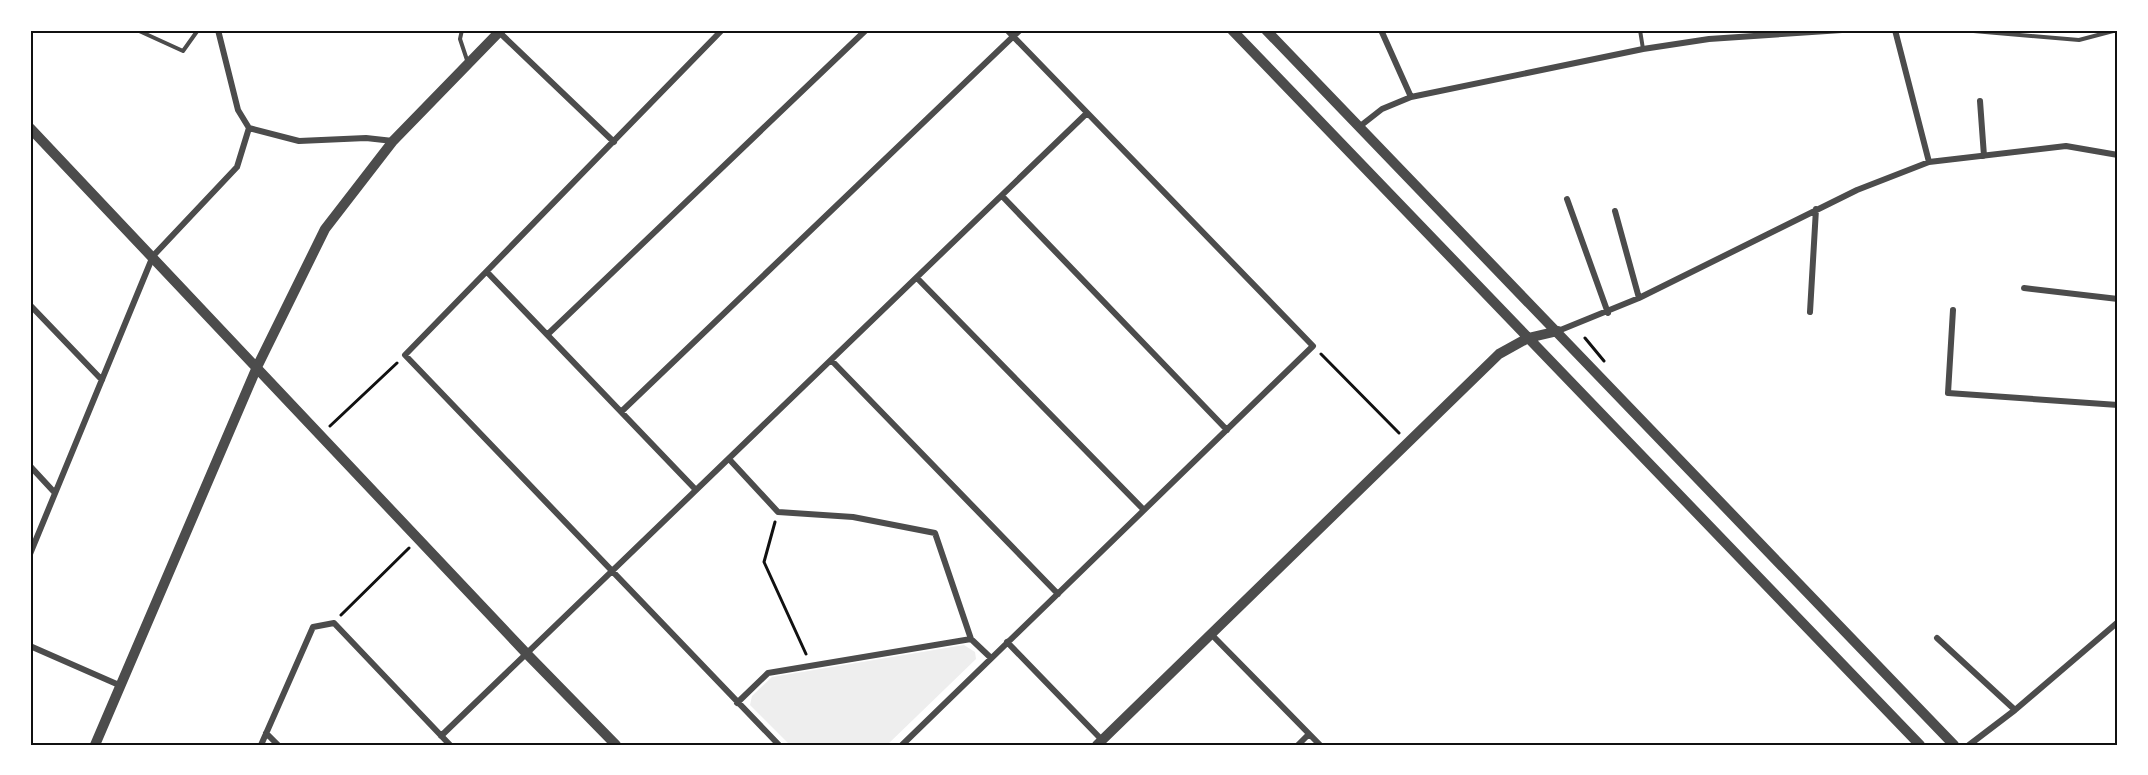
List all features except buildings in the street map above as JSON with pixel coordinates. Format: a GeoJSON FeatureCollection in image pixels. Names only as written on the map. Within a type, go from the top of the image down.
{"type":"FeatureCollection","features":[{"type":"Feature","properties":{"kind":"street"},"geometry":{"type":"LineString","coordinates":[[218,30],[238,110],[249,128],[299,141],[366,138],[393,141]]}},
{"type":"Feature","properties":{"kind":"street"},"geometry":{"type":"LineString","coordinates":[[722,30],[405,355],[779,745]]}},
{"type":"Feature","properties":{"kind":"street"},"geometry":{"type":"LineString","coordinates":[[548,334],[866,30]]}},
{"type":"Feature","properties":{"kind":"street"},"geometry":{"type":"LineString","coordinates":[[902,745],[1313,346],[1007,30]]}},
{"type":"Feature","properties":{"kind":"street"},"geometry":{"type":"LineString","coordinates":[[622,411],[1020,30]]}},
{"type":"Feature","properties":{"kind":"street"},"geometry":{"type":"LineString","coordinates":[[1232,30],[1920,745]]}},
{"type":"Feature","properties":{"kind":"street"},"geometry":{"type":"LineString","coordinates":[[1266,30],[1954,745]]}},
{"type":"Feature","properties":{"kind":"street"},"geometry":{"type":"LineString","coordinates":[[1381,30],[1411,97]]}},
{"type":"Feature","properties":{"kind":"street"},"geometry":{"type":"LineString","coordinates":[[1359,127],[1382,109],[1411,97],[1643,49],[1709,39],[1842,30]]}},
{"type":"Feature","properties":{"kind":"street"},"geometry":{"type":"LineString","coordinates":[[1895,30],[1929,162]]}},
{"type":"Feature","properties":{"kind":"street"},"geometry":{"type":"LineString","coordinates":[[95,745],[257,367],[325,229],[393,141],[500,31],[614,142]]}},
{"type":"Feature","properties":{"kind":"street"},"geometry":{"type":"LineString","coordinates":[[1980,101],[1984,156]]}},
{"type":"Feature","properties":{"kind":"street"},"geometry":{"type":"LineString","coordinates":[[441,736],[1086,114]]}},
{"type":"Feature","properties":{"kind":"street"},"geometry":{"type":"LineString","coordinates":[[30,128],[153,256],[417,539],[616,745]]}},
{"type":"Feature","properties":{"kind":"street"},"geometry":{"type":"LineString","coordinates":[[30,554],[153,256],[237,167],[249,128]]}},
{"type":"Feature","properties":{"kind":"street"},"geometry":{"type":"LineString","coordinates":[[1007,642],[1099,742],[1499,354],[1528,338],[1558,331],[1608,313],[1816,209],[1929,162],[2066,146],[2118,155]]}},
{"type":"Feature","properties":{"kind":"street"},"geometry":{"type":"LineString","coordinates":[[1002,196],[1227,430]]}},
{"type":"Feature","properties":{"kind":"street"},"geometry":{"type":"LineString","coordinates":[[1567,199],[1608,313]]}},
{"type":"Feature","properties":{"kind":"street"},"geometry":{"type":"LineString","coordinates":[[1810,312],[1816,209]]}},
{"type":"Feature","properties":{"kind":"street"},"geometry":{"type":"LineString","coordinates":[[1615,211],[1639,298]]}},
{"type":"Feature","properties":{"kind":"street"},"geometry":{"type":"LineString","coordinates":[[487,272],[696,490]]}},
{"type":"Feature","properties":{"kind":"street"},"geometry":{"type":"LineString","coordinates":[[917,278],[1144,510]]}},
{"type":"Feature","properties":{"kind":"street"},"geometry":{"type":"LineString","coordinates":[[2024,288],[2118,299]]}},
{"type":"Feature","properties":{"kind":"street"},"geometry":{"type":"LineString","coordinates":[[30,305],[102,380]]}},
{"type":"Feature","properties":{"kind":"street"},"geometry":{"type":"LineString","coordinates":[[1953,310],[1948,393],[2118,405]]}},
{"type":"Feature","properties":{"kind":"street"},"geometry":{"type":"LineString","coordinates":[[832,361],[1058,594]]}},
{"type":"Feature","properties":{"kind":"street"},"geometry":{"type":"LineString","coordinates":[[729,459],[778,512],[853,517],[936,533],[971,639],[991,658]]}},
{"type":"Feature","properties":{"kind":"street"},"geometry":{"type":"LineString","coordinates":[[30,466],[55,493]]}},
{"type":"Feature","properties":{"kind":"street"},"geometry":{"type":"LineString","coordinates":[[1969,745],[2015,711],[2118,622]]}},
{"type":"Feature","properties":{"kind":"street"},"geometry":{"type":"LineString","coordinates":[[261,745],[313,627],[333,623],[450,745]]}},
{"type":"Feature","properties":{"kind":"street"},"geometry":{"type":"LineString","coordinates":[[1211,634],[1320,745]]}},
{"type":"Feature","properties":{"kind":"street"},"geometry":{"type":"LineString","coordinates":[[1937,638],[2015,711]]}},
{"type":"Feature","properties":{"kind":"street"},"geometry":{"type":"LineString","coordinates":[[737,702],[768,673],[971,639]]}},
{"type":"Feature","properties":{"kind":"street"},"geometry":{"type":"LineString","coordinates":[[30,646],[119,685]]}},
{"type":"Feature","properties":{"kind":"street"},"geometry":{"type":"LineString","coordinates":[[266,733],[278,745]]}},
{"type":"Feature","properties":{"kind":"street"},"geometry":{"type":"LineString","coordinates":[[1298,745],[1309,734]]}},
{"type":"Feature","properties":{"kind":"lane"},"geometry":{"type":"LineString","coordinates":[[137,30],[183,51],[198,30]]}},
{"type":"Feature","properties":{"kind":"lane"},"geometry":{"type":"LineString","coordinates":[[462,30],[460,39],[468,64]]}},
{"type":"Feature","properties":{"kind":"lane"},"geometry":{"type":"LineString","coordinates":[[1640,30],[1643,49]]}},
{"type":"Feature","properties":{"kind":"lane"},"geometry":{"type":"LineString","coordinates":[[1962,30],[2079,40],[2117,30]]}},
{"type":"Feature","properties":{"kind":"path"},"geometry":{"type":"LineString","coordinates":[[1584,338],[1605,360]]}},
{"type":"Feature","properties":{"kind":"path"},"geometry":{"type":"LineString","coordinates":[[1313,346],[1408,442]]}},
{"type":"Feature","properties":{"kind":"path"},"geometry":{"type":"LineString","coordinates":[[320,435],[405,355]]}},
{"type":"Feature","properties":{"kind":"path"},"geometry":{"type":"LineString","coordinates":[[778,512],[764,562],[811,664]]}},
{"type":"Feature","properties":{"kind":"path"},"geometry":{"type":"LineString","coordinates":[[333,623],[417,539]]}},
{"type":"Feature","properties":{"kind":"shaded area"},"geometry":{"type":"Polygon","coordinates":[[[964,645],[975,652],[976,659],[887,745],[790,745],[750,705],[752,696],[772,677],[964,645]]]}}]}
